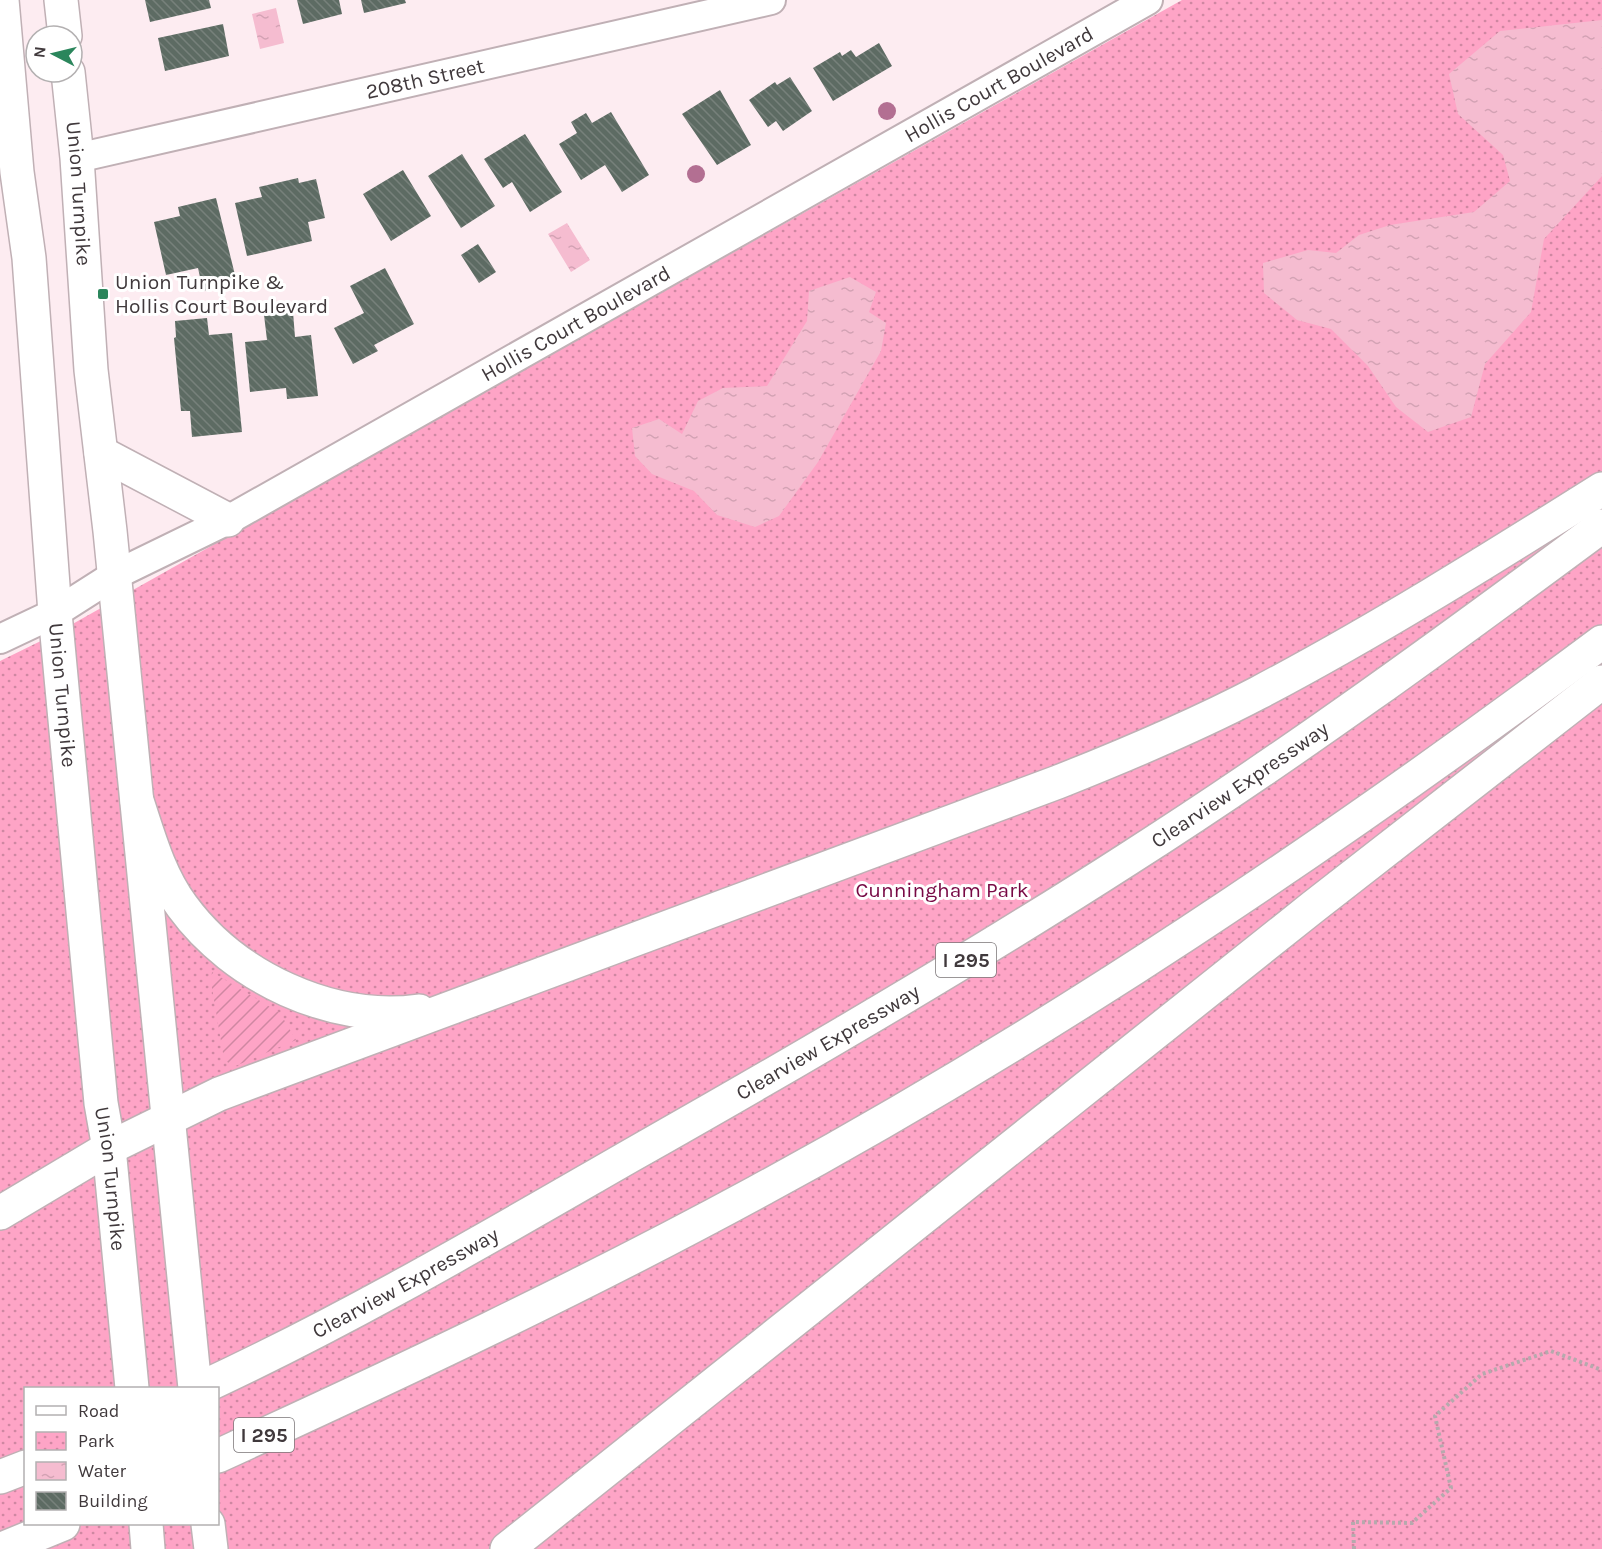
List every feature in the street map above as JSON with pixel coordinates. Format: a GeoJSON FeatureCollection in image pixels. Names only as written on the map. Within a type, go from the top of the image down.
{"type":"FeatureCollection","features":[{"type":"Feature","properties":{"kind":"main road","name":"Union Turnpike"},"geometry":{"type":"LineString","coordinates":[[2,0],[9,173],[29,258],[55,613],[101,1103],[109,1148],[132,1387]]}},
{"type":"Feature","properties":{"kind":"main road"},"geometry":{"type":"LineString","coordinates":[[61,0],[64,24]]}},
{"type":"Feature","properties":{"kind":"main road","name":"Union Turnpike"},"geometry":{"type":"LineString","coordinates":[[69,84],[77,158],[91,370],[137,801],[195,1387]]}},
{"type":"Feature","properties":{"kind":"main road"},"geometry":{"type":"LineString","coordinates":[[100,453],[228,520]]}},
{"type":"Feature","properties":{"kind":"main road"},"geometry":{"type":"LineString","coordinates":[[0,1213],[109,1148],[219,1094],[1058,783],[1142,748],[1257,693],[1320,659],[1452,583],[1602,489]]}},
{"type":"Feature","properties":{"kind":"main road","name":"Clearview Expressway"},"geometry":{"type":"LineString","coordinates":[[205,1387],[297,1341],[489,1236],[775,1074],[1029,922],[1243,783],[1602,526]]}},
{"type":"Feature","properties":{"kind":"main road","name":"I 295"},"geometry":{"type":"LineString","coordinates":[[219,1456],[523,1312],[756,1193],[968,1070],[1087,997],[1285,868],[1602,642]]}},
{"type":"Feature","properties":{"kind":"main road"},"geometry":{"type":"LineString","coordinates":[[507,1549],[1295,921],[1602,682]]}},
{"type":"Feature","properties":{"kind":"main road"},"geometry":{"type":"LineString","coordinates":[[137,801],[151,845],[182,906],[224,949],[281,986],[340,1008],[373,1012],[405,1013],[434,1010],[482,997]]}},
{"type":"Feature","properties":{"kind":"main road"},"geometry":{"type":"LineString","coordinates":[[0,1478],[24,1468]]}},
{"type":"Feature","properties":{"kind":"main road"},"geometry":{"type":"LineString","coordinates":[[146,1525],[148,1549]]}},
{"type":"Feature","properties":{"kind":"main road"},"geometry":{"type":"LineString","coordinates":[[208,1525],[211,1549]]}},
{"type":"Feature","properties":{"kind":"main road"},"geometry":{"type":"LineString","coordinates":[[2,1549],[54,1527]]}},
{"type":"Feature","properties":{"kind":"street","name":"208th Street"},"geometry":{"type":"LineString","coordinates":[[77,158],[771,0]]}},
{"type":"Feature","properties":{"kind":"street","name":"Hollis Court Boulevard"},"geometry":{"type":"LineString","coordinates":[[0,639],[55,613],[113,576],[228,520],[1106,10],[1148,0]]}},
{"type":"Feature","properties":{"kind":"path"},"geometry":{"type":"LineString","coordinates":[[1354,1549],[1353,1522],[1412,1523],[1451,1488],[1435,1416],[1482,1374],[1551,1351],[1602,1370]]}},
{"type":"Feature","properties":{"kind":"green space","name":"Cunningham Park"},"geometry":{"type":"Polygon","coordinates":[[[1182,0],[1602,0],[1602,1549],[0,1549],[0,661],[53,635],[1182,0]]]}},
{"type":"Feature","properties":{"kind":"green space"},"geometry":{"type":"Polygon","coordinates":[[[212,972],[280,1013],[296,1040],[233,1067],[224,1059],[211,982],[212,972]]]}},
{"type":"Feature","properties":{"kind":"water"},"geometry":{"type":"Polygon","coordinates":[[[276,8],[284,43],[260,49],[252,14],[276,8]]]}},
{"type":"Feature","properties":{"kind":"water"},"geometry":{"type":"Polygon","coordinates":[[[1602,20],[1602,176],[1544,239],[1531,312],[1485,364],[1471,417],[1428,432],[1396,407],[1368,366],[1331,329],[1297,320],[1264,293],[1263,263],[1308,250],[1336,253],[1359,235],[1390,225],[1474,212],[1510,181],[1503,155],[1458,114],[1449,74],[1500,31],[1602,20]]]}},
{"type":"Feature","properties":{"kind":"water"},"geometry":{"type":"Polygon","coordinates":[[[567,223],[590,260],[571,272],[548,234],[567,223]]]}},
{"type":"Feature","properties":{"kind":"water"},"geometry":{"type":"Polygon","coordinates":[[[850,277],[876,292],[869,312],[886,323],[881,351],[818,462],[779,516],[755,527],[717,515],[694,491],[652,474],[635,456],[632,428],[659,419],[682,434],[698,401],[723,388],[767,386],[807,321],[809,291],[850,277]]]}},
{"type":"Feature","properties":{"kind":"building"},"geometry":{"type":"Polygon","coordinates":[[[145,0],[209,0],[211,8],[150,22],[145,0]]]}},
{"type":"Feature","properties":{"kind":"building"},"geometry":{"type":"Polygon","coordinates":[[[297,0],[339,0],[342,14],[303,24],[297,0]]]}},
{"type":"Feature","properties":{"kind":"building"},"geometry":{"type":"Polygon","coordinates":[[[361,0],[405,0],[406,3],[364,13],[361,0]]]}},
{"type":"Feature","properties":{"kind":"building"},"geometry":{"type":"Polygon","coordinates":[[[223,24],[229,56],[165,71],[158,38],[223,24]]]}},
{"type":"Feature","properties":{"kind":"building"},"geometry":{"type":"Polygon","coordinates":[[[879,43],[892,66],[833,101],[813,68],[840,52],[842,56],[851,50],[856,57],[879,43]]]}},
{"type":"Feature","properties":{"kind":"building"},"geometry":{"type":"Polygon","coordinates":[[[790,77],[812,111],[783,131],[776,121],[768,127],[749,100],[775,82],[777,85],[790,77]]]}},
{"type":"Feature","properties":{"kind":"building"},"geometry":{"type":"Polygon","coordinates":[[[720,90],[751,145],[717,165],[682,114],[720,90]]]}},
{"type":"Feature","properties":{"kind":"building"},"geometry":{"type":"Polygon","coordinates":[[[611,112],[649,175],[622,192],[605,165],[581,180],[559,144],[577,133],[571,122],[586,113],[592,123],[611,112]]]}},
{"type":"Feature","properties":{"kind":"building"},"geometry":{"type":"Polygon","coordinates":[[[525,134],[562,192],[530,212],[512,182],[503,188],[484,159],[525,134]]]}},
{"type":"Feature","properties":{"kind":"building"},"geometry":{"type":"Polygon","coordinates":[[[462,154],[495,206],[461,228],[428,176],[462,154]]]}},
{"type":"Feature","properties":{"kind":"building"},"geometry":{"type":"Polygon","coordinates":[[[403,170],[431,216],[391,241],[363,194],[403,170]]]}},
{"type":"Feature","properties":{"kind":"building"},"geometry":{"type":"Polygon","coordinates":[[[298,178],[299,183],[316,179],[325,218],[308,222],[312,241],[247,256],[235,203],[262,197],[259,187],[298,178]]]}},
{"type":"Feature","properties":{"kind":"building"},"geometry":{"type":"Polygon","coordinates":[[[216,198],[237,283],[203,291],[198,268],[166,275],[154,222],[180,216],[178,207],[216,198]]]}},
{"type":"Feature","properties":{"kind":"building"},"geometry":{"type":"Polygon","coordinates":[[[478,244],[496,272],[479,283],[461,255],[478,244]]]}},
{"type":"Feature","properties":{"kind":"building"},"geometry":{"type":"Polygon","coordinates":[[[385,268],[414,324],[374,345],[378,351],[353,364],[334,328],[364,313],[350,286],[385,268]]]}},
{"type":"Feature","properties":{"kind":"building"},"geometry":{"type":"Polygon","coordinates":[[[293,312],[295,337],[311,335],[318,396],[287,399],[286,388],[250,392],[245,342],[267,340],[264,315],[293,312]]]}},
{"type":"Feature","properties":{"kind":"building"},"geometry":{"type":"Polygon","coordinates":[[[207,318],[209,335],[232,333],[242,432],[192,437],[190,411],[181,411],[174,338],[176,337],[175,321],[207,318]]]}},
{"type":"Feature","properties":{"kind":"place","name":"Union Turnpike & Hollis Court Boulevard"},"geometry":{"type":"Point","coordinates":[103,294]}}]}
